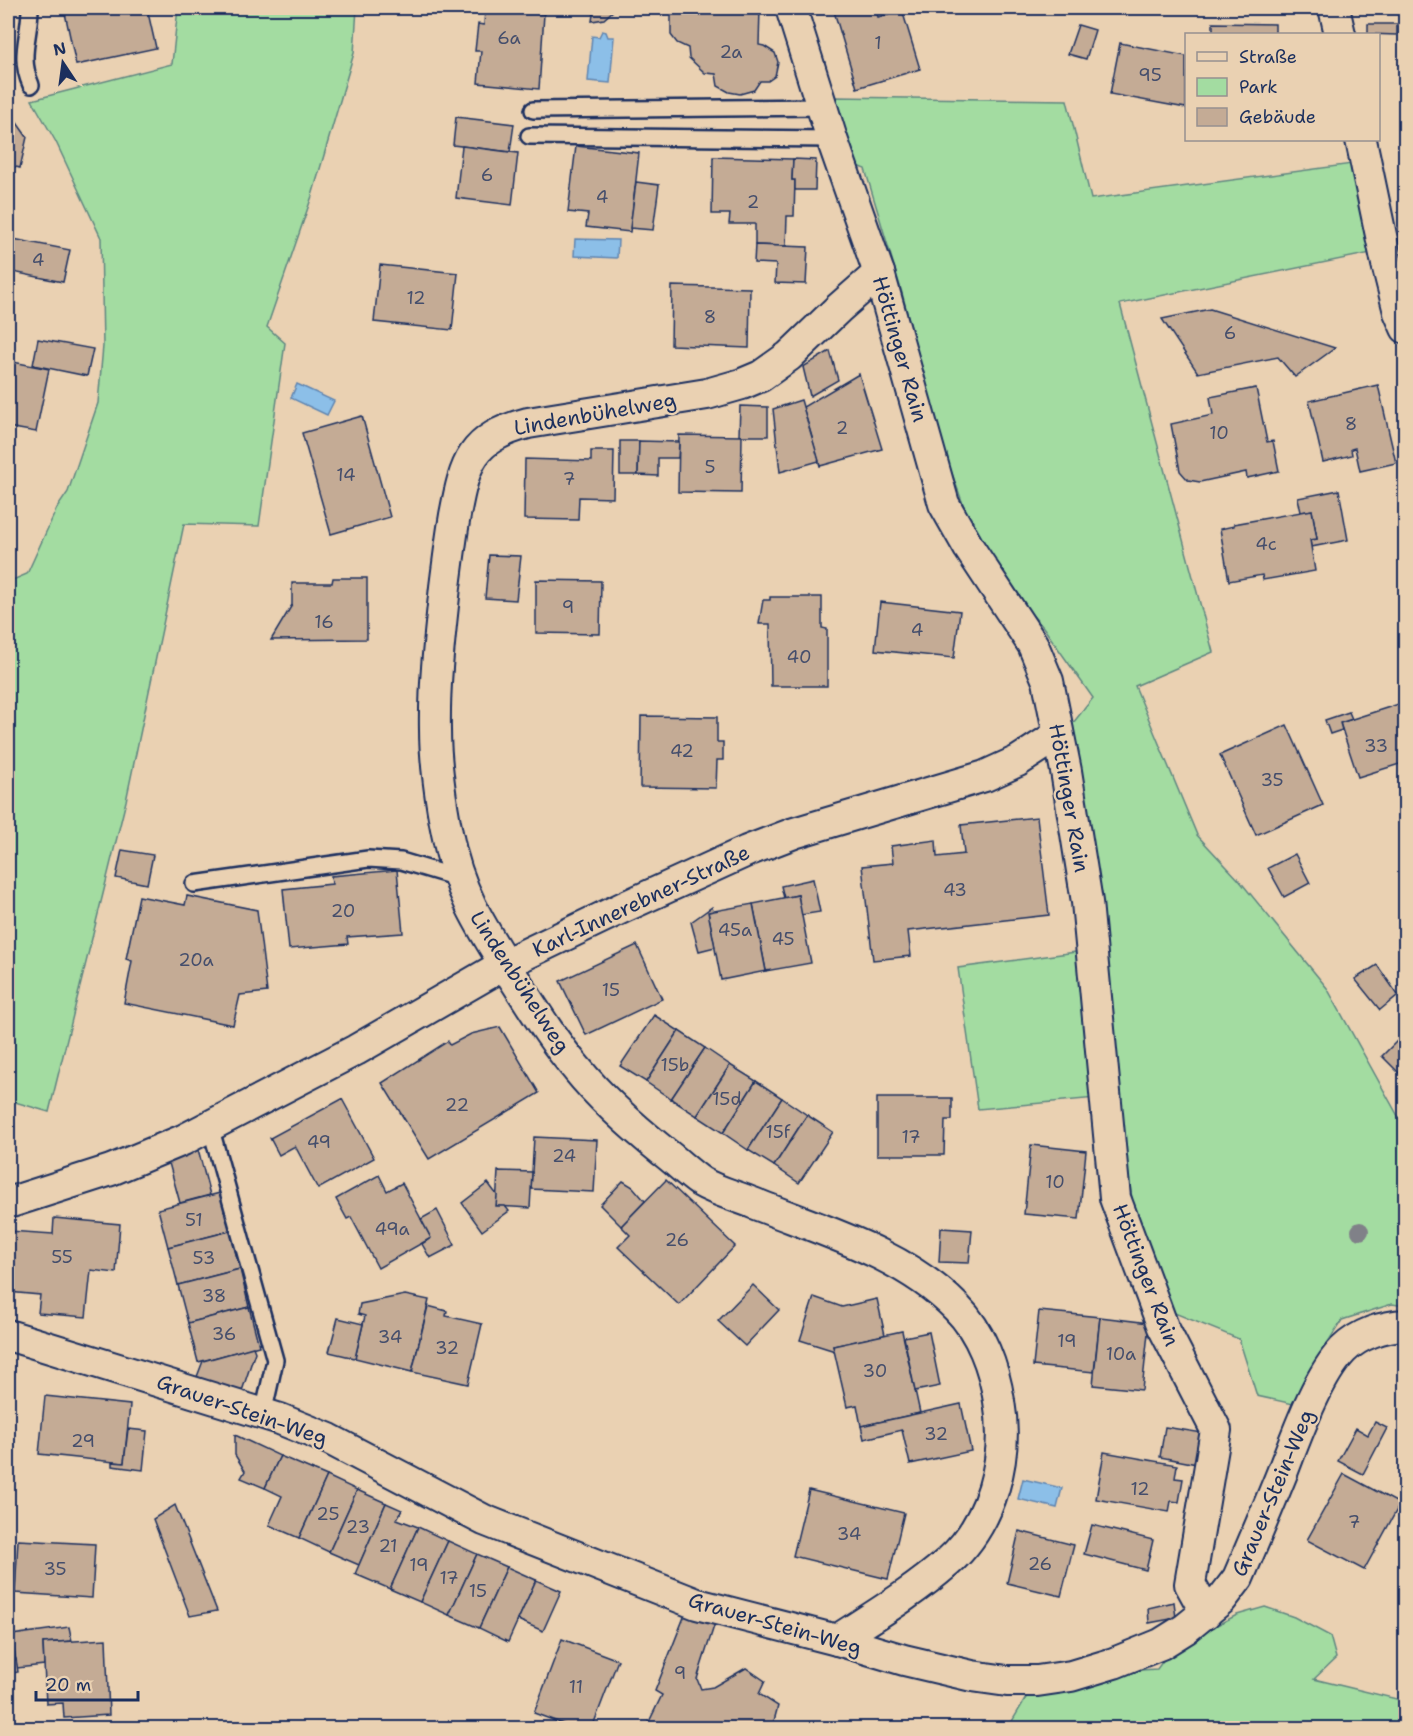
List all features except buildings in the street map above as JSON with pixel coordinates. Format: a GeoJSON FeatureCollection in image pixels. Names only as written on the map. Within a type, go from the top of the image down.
{"type":"FeatureCollection","features":[{"type":"Feature","properties":{"kind":"street","name":"Höttinger Rain"},"geometry":{"type":"LineString","coordinates":[[790,8],[821,107],[879,273],[944,504],[969,548],[1035,651],[1048,681],[1066,771],[1087,902],[1115,1198],[1163,1327],[1216,1430],[1190,1584],[1206,1613]]}},
{"type":"Feature","properties":{"kind":"street"},"geometry":{"type":"LineString","coordinates":[[1334,8],[1340,33]]}},
{"type":"Feature","properties":{"kind":"street"},"geometry":{"type":"LineString","coordinates":[[1361,141],[1387,264],[1399,312],[1406,328]]}},
{"type":"Feature","properties":{"kind":"street","name":"Lindenbühelweg"},"geometry":{"type":"LineString","coordinates":[[837,1640],[949,1561],[982,1518],[999,1468],[1002,1418],[997,1389],[980,1338],[957,1308],[920,1277],[887,1257],[702,1182],[634,1128],[576,1069],[539,1018],[482,930],[458,878],[446,831],[436,744],[436,677],[450,547],[462,480],[467,465],[486,442],[500,433],[528,423],[707,394],[752,380],[789,356],[838,308],[879,273]]}},
{"type":"Feature","properties":{"kind":"street","name":"Karl-Innerebner-Straße"},"geometry":{"type":"LineString","coordinates":[[8,1203],[133,1162],[210,1126],[356,1050],[505,964],[624,907],[782,837],[985,776],[1025,757],[1058,735]]}},
{"type":"Feature","properties":{"kind":"street","name":"Grauer-Stein-Weg"},"geometry":{"type":"LineString","coordinates":[[8,1335],[263,1414],[329,1439],[484,1520],[698,1604],[904,1660],[972,1676],[1007,1681],[1037,1681],[1093,1671],[1161,1644],[1222,1599],[1238,1578],[1326,1371],[1344,1349],[1360,1337],[1380,1329],[1406,1325]]}},
{"type":"Feature","properties":{"kind":"lane"},"geometry":{"type":"LineString","coordinates":[[30,8],[24,59],[25,72],[31,85]]}},
{"type":"Feature","properties":{"kind":"lane"},"geometry":{"type":"LineString","coordinates":[[533,110],[821,107]]}},
{"type":"Feature","properties":{"kind":"lane"},"geometry":{"type":"LineString","coordinates":[[529,136],[832,139]]}},
{"type":"Feature","properties":{"kind":"lane"},"geometry":{"type":"LineString","coordinates":[[194,884],[368,859],[401,861],[458,878]]}},
{"type":"Feature","properties":{"kind":"lane"},"geometry":{"type":"LineString","coordinates":[[210,1126],[275,1360],[263,1414]]}},
{"type":"Feature","properties":{"kind":"green space"},"geometry":{"type":"Polygon","coordinates":[[[178,8],[357,8],[354,53],[312,196],[267,327],[285,343],[259,526],[184,524],[126,801],[49,1112],[8,1100],[8,726],[10,716],[8,715],[8,582],[27,574],[57,508],[68,492],[98,403],[103,346],[101,238],[56,142],[32,100],[172,64],[178,8]]]}},
{"type":"Feature","properties":{"kind":"green space"},"geometry":{"type":"Polygon","coordinates":[[[832,97],[1067,100],[1091,199],[1352,164],[1371,253],[1120,304],[1213,652],[1135,686],[1197,835],[1239,880],[1327,988],[1398,1116],[1405,1121],[1405,1306],[1392,1304],[1342,1320],[1312,1367],[1293,1404],[1257,1396],[1239,1339],[1172,1312],[1132,1199],[1118,1096],[978,1109],[958,968],[1098,949],[1073,723],[1093,698],[1043,627],[1024,606],[967,515],[941,443],[902,293],[865,169],[857,166],[832,97]]]}},
{"type":"Feature","properties":{"kind":"green space"},"geometry":{"type":"Polygon","coordinates":[[[1265,1607],[1294,1617],[1330,1636],[1336,1658],[1314,1679],[1405,1701],[1405,1728],[1008,1728],[1027,1696],[1067,1688],[1125,1671],[1157,1669],[1173,1647],[1237,1615],[1265,1607]]]}},
{"type":"Feature","properties":{"kind":"water"},"geometry":{"type":"Polygon","coordinates":[[[602,31],[606,32],[608,37],[614,37],[610,83],[588,81],[592,36],[599,37],[602,31]]]}},
{"type":"Feature","properties":{"kind":"water"},"geometry":{"type":"Polygon","coordinates":[[[575,239],[618,240],[617,258],[574,256],[575,239]]]}},
{"type":"Feature","properties":{"kind":"water"},"geometry":{"type":"Polygon","coordinates":[[[297,384],[334,401],[327,415],[291,398],[297,384]]]}},
{"type":"Feature","properties":{"kind":"water"},"geometry":{"type":"Polygon","coordinates":[[[1023,1479],[1062,1488],[1057,1508],[1018,1499],[1023,1479]]]}}]}
